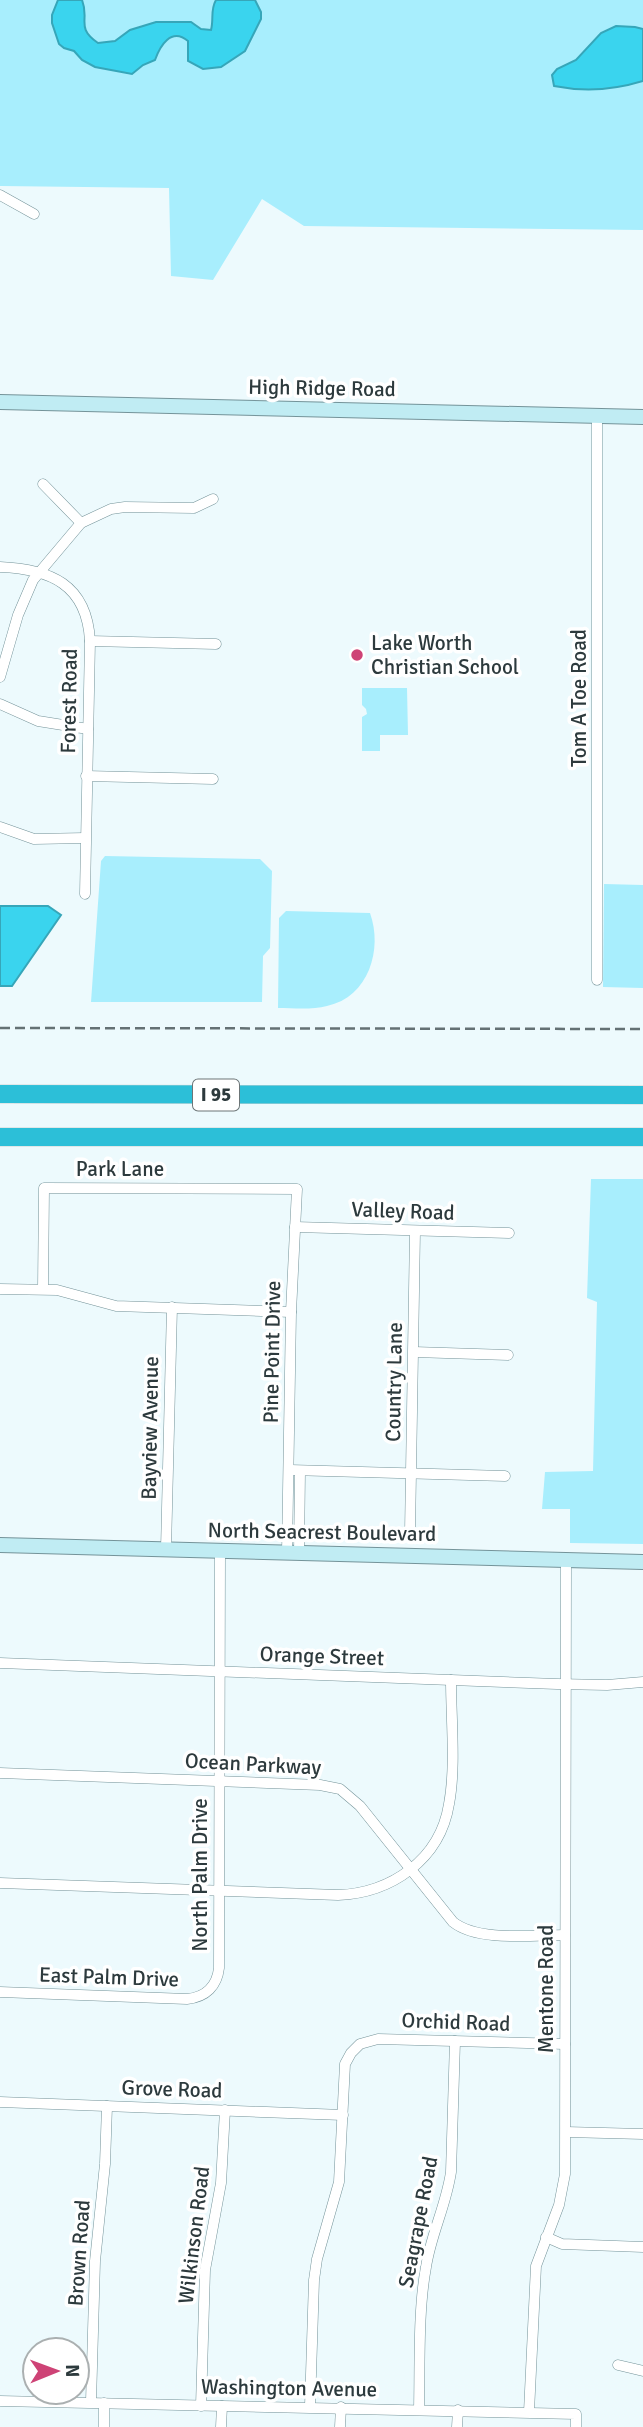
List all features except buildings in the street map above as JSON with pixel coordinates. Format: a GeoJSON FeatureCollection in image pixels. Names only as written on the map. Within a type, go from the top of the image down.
{"type":"FeatureCollection","features":[{"type":"Feature","properties":{"kind":"highway","name":"I 95"},"geometry":{"type":"LineString","coordinates":[[0,1094],[643,1096]]}},
{"type":"Feature","properties":{"kind":"highway","name":"I 95"},"geometry":{"type":"LineString","coordinates":[[0,1138],[643,1138]]}},
{"type":"Feature","properties":{"kind":"street"},"geometry":{"type":"LineString","coordinates":[[0,195],[34,214]]}},
{"type":"Feature","properties":{"kind":"street","name":"High Ridge Road"},"geometry":{"type":"LineString","coordinates":[[0,402],[643,417]]}},
{"type":"Feature","properties":{"kind":"street","name":"Tom A Toe Road"},"geometry":{"type":"LineString","coordinates":[[597,416],[597,980]]}},
{"type":"Feature","properties":{"kind":"street"},"geometry":{"type":"LineString","coordinates":[[43,484],[81,523]]}},
{"type":"Feature","properties":{"kind":"street"},"geometry":{"type":"LineString","coordinates":[[0,677],[18,615],[33,580],[81,523],[111,509],[194,508],[213,499]]}},
{"type":"Feature","properties":{"kind":"street","name":"Forest Road"},"geometry":{"type":"LineString","coordinates":[[0,567],[42,572],[65,585],[76,597],[86,618],[90,641],[85,894]]}},
{"type":"Feature","properties":{"kind":"street"},"geometry":{"type":"LineString","coordinates":[[90,641],[216,644]]}},
{"type":"Feature","properties":{"kind":"street"},"geometry":{"type":"LineString","coordinates":[[0,704],[38,721],[88,729]]}},
{"type":"Feature","properties":{"kind":"street"},"geometry":{"type":"LineString","coordinates":[[86,776],[213,779]]}},
{"type":"Feature","properties":{"kind":"street"},"geometry":{"type":"LineString","coordinates":[[0,827],[34,839],[85,838]]}},
{"type":"Feature","properties":{"kind":"street","name":"Park Lane"},"geometry":{"type":"LineString","coordinates":[[43,1289],[44,1188],[297,1189]]}},
{"type":"Feature","properties":{"kind":"street","name":"Pine Point Drive"},"geometry":{"type":"LineString","coordinates":[[293,1553],[295,1471],[291,1312],[297,1189]]}},
{"type":"Feature","properties":{"kind":"street","name":"Valley Road"},"geometry":{"type":"LineString","coordinates":[[295,1227],[509,1233]]}},
{"type":"Feature","properties":{"kind":"street","name":"Country Lane"},"geometry":{"type":"LineString","coordinates":[[410,1533],[415,1231]]}},
{"type":"Feature","properties":{"kind":"street"},"geometry":{"type":"LineString","coordinates":[[0,1289],[43,1289],[71,1293],[116,1306],[291,1312]]}},
{"type":"Feature","properties":{"kind":"street","name":"Bayview Avenue"},"geometry":{"type":"LineString","coordinates":[[166,1549],[172,1307]]}},
{"type":"Feature","properties":{"kind":"street"},"geometry":{"type":"LineString","coordinates":[[414,1352],[508,1354]]}},
{"type":"Feature","properties":{"kind":"street"},"geometry":{"type":"LineString","coordinates":[[295,1471],[505,1476]]}},
{"type":"Feature","properties":{"kind":"street","name":"North Seacrest Boulevard"},"geometry":{"type":"LineString","coordinates":[[0,1545],[643,1562]]}},
{"type":"Feature","properties":{"kind":"street","name":"North Palm Drive"},"geometry":{"type":"LineString","coordinates":[[213,1987],[219,1968],[219,1551]]}},
{"type":"Feature","properties":{"kind":"street","name":"Mentone Road"},"geometry":{"type":"LineString","coordinates":[[529,2412],[534,2278],[563,2189],[566,2132],[566,1560]]}},
{"type":"Feature","properties":{"kind":"street","name":"Orange Street"},"geometry":{"type":"LineString","coordinates":[[0,1664],[566,1684],[643,1682]]}},
{"type":"Feature","properties":{"kind":"street"},"geometry":{"type":"LineString","coordinates":[[0,1883],[353,1895],[383,1887],[412,1870],[443,1829],[449,1807],[451,1680]]}},
{"type":"Feature","properties":{"kind":"street","name":"Ocean Parkway"},"geometry":{"type":"LineString","coordinates":[[0,1773],[320,1785],[340,1789],[360,1806],[453,1922],[461,1928],[485,1934],[565,1935]]}},
{"type":"Feature","properties":{"kind":"street","name":"East Palm Drive"},"geometry":{"type":"LineString","coordinates":[[0,1992],[187,1999],[202,1996],[213,1987]]}},
{"type":"Feature","properties":{"kind":"street","name":"Orchid Road"},"geometry":{"type":"LineString","coordinates":[[343,2115],[344,2071],[351,2053],[360,2044],[372,2039],[565,2044]]}},
{"type":"Feature","properties":{"kind":"street","name":"Seagrape Road"},"geometry":{"type":"LineString","coordinates":[[419,2409],[424,2277],[432,2241],[448,2193],[455,2041]]}},
{"type":"Feature","properties":{"kind":"street","name":"Grove Road"},"geometry":{"type":"LineString","coordinates":[[0,2102],[343,2115]]}},
{"type":"Feature","properties":{"kind":"street","name":"Brown Road"},"geometry":{"type":"LineString","coordinates":[[91,2402],[95,2260],[103,2190],[107,2106]]}},
{"type":"Feature","properties":{"kind":"street","name":"Wilkinson Road"},"geometry":{"type":"LineString","coordinates":[[201,2406],[205,2270],[222,2183],[225,2110]]}},
{"type":"Feature","properties":{"kind":"street"},"geometry":{"type":"LineString","coordinates":[[310,2406],[314,2280],[317,2259],[340,2182],[343,2115]]}},
{"type":"Feature","properties":{"kind":"street"},"geometry":{"type":"LineString","coordinates":[[566,2132],[643,2134]]}},
{"type":"Feature","properties":{"kind":"street"},"geometry":{"type":"LineString","coordinates":[[546,2237],[562,2244],[643,2247]]}},
{"type":"Feature","properties":{"kind":"street"},"geometry":{"type":"LineString","coordinates":[[618,2365],[643,2371]]}},
{"type":"Feature","properties":{"kind":"street","name":"Washington Avenue"},"geometry":{"type":"LineString","coordinates":[[0,2401],[21,2401]]}},
{"type":"Feature","properties":{"kind":"street","name":"Washington Avenue"},"geometry":{"type":"LineString","coordinates":[[91,2402],[576,2414],[576,2427]]}},
{"type":"Feature","properties":{"kind":"street"},"geometry":{"type":"LineString","coordinates":[[104,2403],[104,2427]]}},
{"type":"Feature","properties":{"kind":"street"},"geometry":{"type":"LineString","coordinates":[[222,2406],[222,2427]]}},
{"type":"Feature","properties":{"kind":"street"},"geometry":{"type":"LineString","coordinates":[[340,2427],[341,2407]]}},
{"type":"Feature","properties":{"kind":"street"},"geometry":{"type":"LineString","coordinates":[[457,2427],[458,2410]]}},
{"type":"Feature","properties":{"kind":"shaded area"},"geometry":{"type":"Polygon","coordinates":[[[0,0],[58,0],[52,15],[82,60],[143,65],[155,60],[163,44],[171,37],[182,37],[188,41],[190,48],[187,55],[255,0],[643,0],[643,230],[304,226],[262,199],[213,280],[171,276],[169,188],[0,186],[0,0]]]}},
{"type":"Feature","properties":{"kind":"shaded area"},"geometry":{"type":"Polygon","coordinates":[[[82,0],[216,0],[212,30],[201,29],[191,22],[181,24],[173,21],[140,26],[115,41],[98,43],[85,28],[82,0]]]}},
{"type":"Feature","properties":{"kind":"shaded area"},"geometry":{"type":"Polygon","coordinates":[[[362,688],[407,688],[408,735],[380,735],[380,751],[362,751],[362,717],[367,714],[362,705],[362,688]]]}},
{"type":"Feature","properties":{"kind":"shaded area"},"geometry":{"type":"Polygon","coordinates":[[[105,856],[260,859],[272,871],[270,948],[263,956],[262,1002],[91,1002],[101,861],[105,856]]]}},
{"type":"Feature","properties":{"kind":"shaded area"},"geometry":{"type":"Polygon","coordinates":[[[604,884],[643,885],[643,988],[603,987],[604,884]]]}},
{"type":"Feature","properties":{"kind":"shaded area"},"geometry":{"type":"Polygon","coordinates":[[[286,911],[370,913],[375,941],[373,956],[369,970],[353,993],[327,1006],[278,1008],[279,918],[286,911]]]}},
{"type":"Feature","properties":{"kind":"shaded area"},"geometry":{"type":"Polygon","coordinates":[[[591,1179],[643,1179],[643,1544],[570,1543],[570,1509],[542,1509],[545,1472],[593,1471],[597,1302],[587,1298],[591,1179]]]}},
{"type":"Feature","properties":{"kind":"water"},"geometry":{"type":"Polygon","coordinates":[[[58,0],[82,0],[85,28],[98,43],[115,41],[130,30],[156,22],[191,22],[201,29],[211,30],[216,0],[255,0],[261,12],[261,19],[245,51],[221,67],[203,69],[188,61],[188,41],[176,36],[163,44],[155,60],[132,74],[95,67],[82,60],[74,51],[59,44],[52,23],[58,0]]]}},
{"type":"Feature","properties":{"kind":"water"},"geometry":{"type":"Polygon","coordinates":[[[616,26],[643,29],[643,81],[599,89],[554,86],[552,75],[557,69],[576,60],[601,33],[616,26]]]}},
{"type":"Feature","properties":{"kind":"water"},"geometry":{"type":"Polygon","coordinates":[[[0,906],[48,906],[61,915],[12,986],[0,986],[0,906]]]}},
{"type":"Feature","properties":{"kind":"railway"},"geometry":{"type":"LineString","coordinates":[[0,1028],[643,1029]]}},
{"type":"Feature","properties":{"kind":"place","name":"Lake Worth Christian School"},"geometry":{"type":"Point","coordinates":[357,655]}}]}
